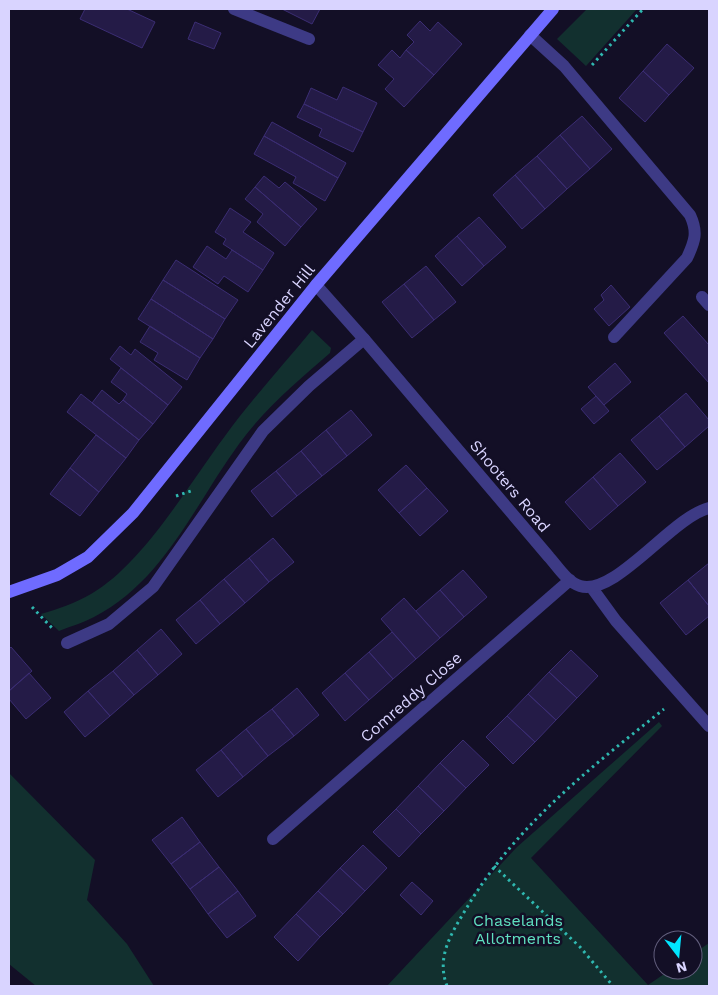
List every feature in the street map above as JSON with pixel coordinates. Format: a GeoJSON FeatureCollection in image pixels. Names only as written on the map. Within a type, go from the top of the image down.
{"type":"FeatureCollection","features":[{"type":"Feature","properties":{"kind":"street"},"geometry":{"type":"LineString","coordinates":[[234,9],[308,39]]}},
{"type":"Feature","properties":{"kind":"street","name":"Lavender Hill"},"geometry":{"type":"LineString","coordinates":[[12,591],[57,575],[88,557],[139,506],[316,285],[553,9]]}},
{"type":"Feature","properties":{"kind":"street"},"geometry":{"type":"LineString","coordinates":[[530,35],[564,66],[690,214],[696,228],[695,242],[688,258],[614,337]]}},
{"type":"Feature","properties":{"kind":"street","name":"Shooters Road"},"geometry":{"type":"LineString","coordinates":[[316,285],[570,580],[579,586],[592,588]]}},
{"type":"Feature","properties":{"kind":"street"},"geometry":{"type":"LineString","coordinates":[[67,643],[109,624],[153,587],[264,431],[309,386],[364,339]]}},
{"type":"Feature","properties":{"kind":"street"},"geometry":{"type":"LineString","coordinates":[[709,508],[690,516],[628,568],[592,588],[616,621],[709,726]]}},
{"type":"Feature","properties":{"kind":"street","name":"Comreddy Close"},"geometry":{"type":"LineString","coordinates":[[274,839],[570,580]]}},
{"type":"Feature","properties":{"kind":"path"},"geometry":{"type":"LineString","coordinates":[[586,72],[643,9]]}},
{"type":"Feature","properties":{"kind":"path"},"geometry":{"type":"LineString","coordinates":[[170,499],[197,488]]}},
{"type":"Feature","properties":{"kind":"path"},"geometry":{"type":"LineString","coordinates":[[12,591],[67,643]]}},
{"type":"Feature","properties":{"kind":"path"},"geometry":{"type":"LineString","coordinates":[[447,986],[443,975],[442,960],[448,940],[494,866],[556,799],[602,758],[682,694]]}},
{"type":"Feature","properties":{"kind":"path"},"geometry":{"type":"LineString","coordinates":[[494,866],[580,947],[614,986]]}},
{"type":"Feature","properties":{"kind":"green space"},"geometry":{"type":"Polygon","coordinates":[[[587,9],[637,9],[586,66],[557,39],[587,9]]]}},
{"type":"Feature","properties":{"kind":"green space"},"geometry":{"type":"Polygon","coordinates":[[[312,330],[331,348],[330,353],[282,396],[249,431],[223,467],[176,540],[159,562],[119,602],[90,619],[59,631],[41,614],[67,606],[91,594],[110,581],[129,563],[164,522],[235,422],[312,330]]]}},
{"type":"Feature","properties":{"kind":"green space","name":"Chaselands Allotments"},"geometry":{"type":"Polygon","coordinates":[[[659,722],[662,726],[531,858],[648,985],[655,980],[703,980],[703,947],[709,943],[709,986],[387,986],[517,847],[659,722]]]}},
{"type":"Feature","properties":{"kind":"green space"},"geometry":{"type":"Polygon","coordinates":[[[9,773],[95,860],[87,900],[127,944],[154,986],[36,986],[9,964],[9,773]]]}},
{"type":"Feature","properties":{"kind":"building"},"geometry":{"type":"Polygon","coordinates":[[[85,9],[127,9],[155,22],[142,48],[80,19],[85,9]]]}},
{"type":"Feature","properties":{"kind":"building"},"geometry":{"type":"Polygon","coordinates":[[[282,9],[320,9],[312,24],[282,9]]]}},
{"type":"Feature","properties":{"kind":"building"},"geometry":{"type":"Polygon","coordinates":[[[420,21],[430,31],[438,22],[462,44],[434,75],[406,50],[414,42],[407,35],[420,21]]]}},
{"type":"Feature","properties":{"kind":"building"},"geometry":{"type":"Polygon","coordinates":[[[195,22],[221,33],[214,49],[188,39],[195,22]]]}},
{"type":"Feature","properties":{"kind":"building"},"geometry":{"type":"Polygon","coordinates":[[[667,44],[694,68],[669,95],[643,71],[667,44]]]}},
{"type":"Feature","properties":{"kind":"building"},"geometry":{"type":"Polygon","coordinates":[[[392,50],[400,58],[406,50],[434,75],[404,107],[385,89],[394,79],[378,65],[392,50]]]}},
{"type":"Feature","properties":{"kind":"building"},"geometry":{"type":"Polygon","coordinates":[[[643,71],[669,95],[645,122],[619,98],[643,71]]]}},
{"type":"Feature","properties":{"kind":"building"},"geometry":{"type":"Polygon","coordinates":[[[343,87],[377,103],[363,132],[304,104],[311,88],[337,100],[343,87]]]}},
{"type":"Feature","properties":{"kind":"building"},"geometry":{"type":"Polygon","coordinates":[[[304,104],[363,132],[353,152],[319,136],[322,129],[297,117],[304,104]]]}},
{"type":"Feature","properties":{"kind":"building"},"geometry":{"type":"Polygon","coordinates":[[[582,116],[612,149],[590,169],[560,135],[582,116]]]}},
{"type":"Feature","properties":{"kind":"building"},"geometry":{"type":"Polygon","coordinates":[[[272,122],[346,163],[338,178],[264,136],[272,122]]]}},
{"type":"Feature","properties":{"kind":"building"},"geometry":{"type":"Polygon","coordinates":[[[560,135],[590,169],[567,189],[537,156],[560,135]]]}},
{"type":"Feature","properties":{"kind":"building"},"geometry":{"type":"Polygon","coordinates":[[[264,136],[338,178],[325,201],[293,183],[296,177],[254,154],[264,136]]]}},
{"type":"Feature","properties":{"kind":"building"},"geometry":{"type":"Polygon","coordinates":[[[537,156],[567,189],[545,209],[515,175],[537,156]]]}},
{"type":"Feature","properties":{"kind":"building"},"geometry":{"type":"Polygon","coordinates":[[[515,175],[545,209],[522,229],[493,195],[515,175]]]}},
{"type":"Feature","properties":{"kind":"building"},"geometry":{"type":"Polygon","coordinates":[[[264,176],[279,188],[285,182],[317,209],[301,227],[255,187],[264,176]]]}},
{"type":"Feature","properties":{"kind":"building"},"geometry":{"type":"Polygon","coordinates":[[[255,187],[301,227],[285,246],[257,222],[263,214],[245,199],[255,187]]]}},
{"type":"Feature","properties":{"kind":"building"},"geometry":{"type":"Polygon","coordinates":[[[230,208],[251,222],[243,232],[274,253],[263,270],[223,244],[226,239],[215,232],[230,208]]]}},
{"type":"Feature","properties":{"kind":"building"},"geometry":{"type":"Polygon","coordinates":[[[479,217],[506,247],[484,266],[457,236],[479,217]]]}},
{"type":"Feature","properties":{"kind":"building"},"geometry":{"type":"Polygon","coordinates":[[[457,236],[484,266],[462,286],[435,256],[457,236]]]}},
{"type":"Feature","properties":{"kind":"building"},"geometry":{"type":"Polygon","coordinates":[[[207,246],[226,259],[232,250],[263,270],[248,292],[224,276],[218,284],[193,267],[207,246]]]}},
{"type":"Feature","properties":{"kind":"building"},"geometry":{"type":"Polygon","coordinates":[[[176,260],[238,300],[225,319],[163,280],[176,260]]]}},
{"type":"Feature","properties":{"kind":"building"},"geometry":{"type":"Polygon","coordinates":[[[426,266],[456,302],[434,320],[404,284],[426,266]]]}},
{"type":"Feature","properties":{"kind":"building"},"geometry":{"type":"Polygon","coordinates":[[[163,280],[225,319],[213,339],[151,299],[163,280]]]}},
{"type":"Feature","properties":{"kind":"building"},"geometry":{"type":"Polygon","coordinates":[[[404,284],[434,320],[412,338],[382,302],[404,284]]]}},
{"type":"Feature","properties":{"kind":"building"},"geometry":{"type":"Polygon","coordinates":[[[611,285],[630,307],[609,326],[594,309],[604,300],[601,295],[611,285]]]}},
{"type":"Feature","properties":{"kind":"building"},"geometry":{"type":"Polygon","coordinates":[[[151,299],[213,339],[200,358],[138,319],[151,299]]]}},
{"type":"Feature","properties":{"kind":"building"},"geometry":{"type":"Polygon","coordinates":[[[683,316],[709,345],[709,383],[664,333],[683,316]]]}},
{"type":"Feature","properties":{"kind":"building"},"geometry":{"type":"Polygon","coordinates":[[[150,326],[200,358],[187,380],[154,360],[158,353],[140,342],[150,326]]]}},
{"type":"Feature","properties":{"kind":"building"},"geometry":{"type":"Polygon","coordinates":[[[120,346],[131,355],[135,349],[182,387],[168,405],[110,359],[120,346]]]}},
{"type":"Feature","properties":{"kind":"building"},"geometry":{"type":"Polygon","coordinates":[[[615,363],[631,382],[604,405],[588,387],[615,363]]]}},
{"type":"Feature","properties":{"kind":"building"},"geometry":{"type":"Polygon","coordinates":[[[121,368],[168,405],[153,424],[123,400],[127,394],[111,382],[121,368]]]}},
{"type":"Feature","properties":{"kind":"building"},"geometry":{"type":"Polygon","coordinates":[[[102,390],[119,404],[123,400],[153,424],[139,440],[92,403],[102,390]]]}},
{"type":"Feature","properties":{"kind":"building"},"geometry":{"type":"Polygon","coordinates":[[[686,393],[709,420],[709,426],[685,447],[659,416],[686,393]]]}},
{"type":"Feature","properties":{"kind":"building"},"geometry":{"type":"Polygon","coordinates":[[[81,394],[139,440],[126,458],[67,412],[81,394]]]}},
{"type":"Feature","properties":{"kind":"building"},"geometry":{"type":"Polygon","coordinates":[[[596,396],[609,411],[594,424],[581,409],[596,396]]]}},
{"type":"Feature","properties":{"kind":"building"},"geometry":{"type":"Polygon","coordinates":[[[351,410],[372,435],[347,456],[326,430],[351,410]]]}},
{"type":"Feature","properties":{"kind":"building"},"geometry":{"type":"Polygon","coordinates":[[[659,416],[685,447],[657,470],[631,440],[659,416]]]}},
{"type":"Feature","properties":{"kind":"building"},"geometry":{"type":"Polygon","coordinates":[[[326,430],[347,456],[322,476],[301,451],[326,430]]]}},
{"type":"Feature","properties":{"kind":"building"},"geometry":{"type":"Polygon","coordinates":[[[96,435],[126,458],[99,492],[70,468],[96,435]]]}},
{"type":"Feature","properties":{"kind":"building"},"geometry":{"type":"Polygon","coordinates":[[[301,451],[322,476],[297,496],[276,471],[301,451]]]}},
{"type":"Feature","properties":{"kind":"building"},"geometry":{"type":"Polygon","coordinates":[[[620,453],[646,482],[618,506],[593,477],[620,453]]]}},
{"type":"Feature","properties":{"kind":"building"},"geometry":{"type":"Polygon","coordinates":[[[406,465],[427,488],[399,513],[378,490],[406,465]]]}},
{"type":"Feature","properties":{"kind":"building"},"geometry":{"type":"Polygon","coordinates":[[[70,468],[99,492],[80,516],[50,494],[70,468]]]}},
{"type":"Feature","properties":{"kind":"building"},"geometry":{"type":"Polygon","coordinates":[[[276,471],[297,496],[272,517],[251,491],[276,471]]]}},
{"type":"Feature","properties":{"kind":"building"},"geometry":{"type":"Polygon","coordinates":[[[593,477],[618,506],[590,530],[565,502],[593,477]]]}},
{"type":"Feature","properties":{"kind":"building"},"geometry":{"type":"Polygon","coordinates":[[[427,488],[448,511],[420,536],[399,513],[427,488]]]}},
{"type":"Feature","properties":{"kind":"building"},"geometry":{"type":"Polygon","coordinates":[[[273,538],[294,562],[269,582],[249,558],[273,538]]]}},
{"type":"Feature","properties":{"kind":"building"},"geometry":{"type":"Polygon","coordinates":[[[249,558],[269,582],[245,603],[224,579],[249,558]]]}},
{"type":"Feature","properties":{"kind":"building"},"geometry":{"type":"Polygon","coordinates":[[[709,563],[709,606],[688,580],[709,563]]]}},
{"type":"Feature","properties":{"kind":"building"},"geometry":{"type":"Polygon","coordinates":[[[463,570],[487,597],[464,617],[440,590],[463,570]]]}},
{"type":"Feature","properties":{"kind":"building"},"geometry":{"type":"Polygon","coordinates":[[[224,579],[245,603],[220,624],[200,600],[224,579]]]}},
{"type":"Feature","properties":{"kind":"building"},"geometry":{"type":"Polygon","coordinates":[[[688,580],[709,606],[709,616],[686,635],[660,603],[688,580]]]}},
{"type":"Feature","properties":{"kind":"building"},"geometry":{"type":"Polygon","coordinates":[[[440,590],[464,617],[440,638],[416,611],[440,590]]]}},
{"type":"Feature","properties":{"kind":"building"},"geometry":{"type":"Polygon","coordinates":[[[404,598],[440,638],[416,659],[381,619],[404,598]]]}},
{"type":"Feature","properties":{"kind":"building"},"geometry":{"type":"Polygon","coordinates":[[[200,600],[220,624],[196,644],[176,620],[200,600]]]}},
{"type":"Feature","properties":{"kind":"building"},"geometry":{"type":"Polygon","coordinates":[[[161,629],[182,654],[158,675],[137,650],[161,629]]]}},
{"type":"Feature","properties":{"kind":"building"},"geometry":{"type":"Polygon","coordinates":[[[392,632],[416,659],[393,679],[369,652],[392,632]]]}},
{"type":"Feature","properties":{"kind":"building"},"geometry":{"type":"Polygon","coordinates":[[[11,647],[32,671],[9,691],[9,649],[11,647]]]}},
{"type":"Feature","properties":{"kind":"building"},"geometry":{"type":"Polygon","coordinates":[[[137,650],[158,675],[134,695],[113,671],[137,650]]]}},
{"type":"Feature","properties":{"kind":"building"},"geometry":{"type":"Polygon","coordinates":[[[571,650],[598,676],[577,698],[549,672],[571,650]]]}},
{"type":"Feature","properties":{"kind":"building"},"geometry":{"type":"Polygon","coordinates":[[[369,652],[393,679],[369,700],[345,673],[369,652]]]}},
{"type":"Feature","properties":{"kind":"building"},"geometry":{"type":"Polygon","coordinates":[[[113,671],[134,695],[110,716],[88,691],[113,671]]]}},
{"type":"Feature","properties":{"kind":"building"},"geometry":{"type":"Polygon","coordinates":[[[549,672],[577,698],[556,720],[528,694],[549,672]]]}},
{"type":"Feature","properties":{"kind":"building"},"geometry":{"type":"Polygon","coordinates":[[[29,673],[51,698],[26,719],[9,699],[9,691],[29,673]]]}},
{"type":"Feature","properties":{"kind":"building"},"geometry":{"type":"Polygon","coordinates":[[[345,673],[369,700],[345,721],[322,693],[345,673]]]}},
{"type":"Feature","properties":{"kind":"building"},"geometry":{"type":"Polygon","coordinates":[[[297,688],[319,715],[294,736],[272,709],[297,688]]]}},
{"type":"Feature","properties":{"kind":"building"},"geometry":{"type":"Polygon","coordinates":[[[88,691],[110,716],[85,737],[64,712],[88,691]]]}},
{"type":"Feature","properties":{"kind":"building"},"geometry":{"type":"Polygon","coordinates":[[[528,694],[556,720],[535,742],[507,716],[528,694]]]}},
{"type":"Feature","properties":{"kind":"building"},"geometry":{"type":"Polygon","coordinates":[[[272,709],[294,736],[268,756],[246,729],[272,709]]]}},
{"type":"Feature","properties":{"kind":"building"},"geometry":{"type":"Polygon","coordinates":[[[507,716],[535,742],[513,764],[486,737],[507,716]]]}},
{"type":"Feature","properties":{"kind":"building"},"geometry":{"type":"Polygon","coordinates":[[[246,729],[268,756],[243,777],[221,750],[246,729]]]}},
{"type":"Feature","properties":{"kind":"building"},"geometry":{"type":"Polygon","coordinates":[[[463,740],[489,765],[466,788],[440,763],[463,740]]]}},
{"type":"Feature","properties":{"kind":"building"},"geometry":{"type":"Polygon","coordinates":[[[221,750],[243,777],[218,797],[196,770],[221,750]]]}},
{"type":"Feature","properties":{"kind":"building"},"geometry":{"type":"Polygon","coordinates":[[[440,763],[466,788],[444,811],[418,786],[440,763]]]}},
{"type":"Feature","properties":{"kind":"building"},"geometry":{"type":"Polygon","coordinates":[[[418,786],[444,811],[421,834],[396,809],[418,786]]]}},
{"type":"Feature","properties":{"kind":"building"},"geometry":{"type":"Polygon","coordinates":[[[396,809],[421,834],[399,857],[373,832],[396,809]]]}},
{"type":"Feature","properties":{"kind":"building"},"geometry":{"type":"Polygon","coordinates":[[[182,817],[200,842],[171,864],[152,840],[182,817]]]}},
{"type":"Feature","properties":{"kind":"building"},"geometry":{"type":"Polygon","coordinates":[[[200,842],[219,867],[190,889],[171,864],[200,842]]]}},
{"type":"Feature","properties":{"kind":"building"},"geometry":{"type":"Polygon","coordinates":[[[363,845],[387,868],[365,891],[340,868],[363,845]]]}},
{"type":"Feature","properties":{"kind":"building"},"geometry":{"type":"Polygon","coordinates":[[[219,867],[238,891],[208,914],[190,889],[219,867]]]}},
{"type":"Feature","properties":{"kind":"building"},"geometry":{"type":"Polygon","coordinates":[[[340,868],[365,891],[343,914],[318,891],[340,868]]]}},
{"type":"Feature","properties":{"kind":"building"},"geometry":{"type":"Polygon","coordinates":[[[412,882],[433,901],[421,915],[400,895],[412,882]]]}},
{"type":"Feature","properties":{"kind":"building"},"geometry":{"type":"Polygon","coordinates":[[[238,891],[256,916],[227,938],[208,914],[238,891]]]}},
{"type":"Feature","properties":{"kind":"building"},"geometry":{"type":"Polygon","coordinates":[[[318,891],[343,914],[320,937],[296,914],[318,891]]]}},
{"type":"Feature","properties":{"kind":"building"},"geometry":{"type":"Polygon","coordinates":[[[296,914],[320,937],[298,961],[274,937],[296,914]]]}}]}
